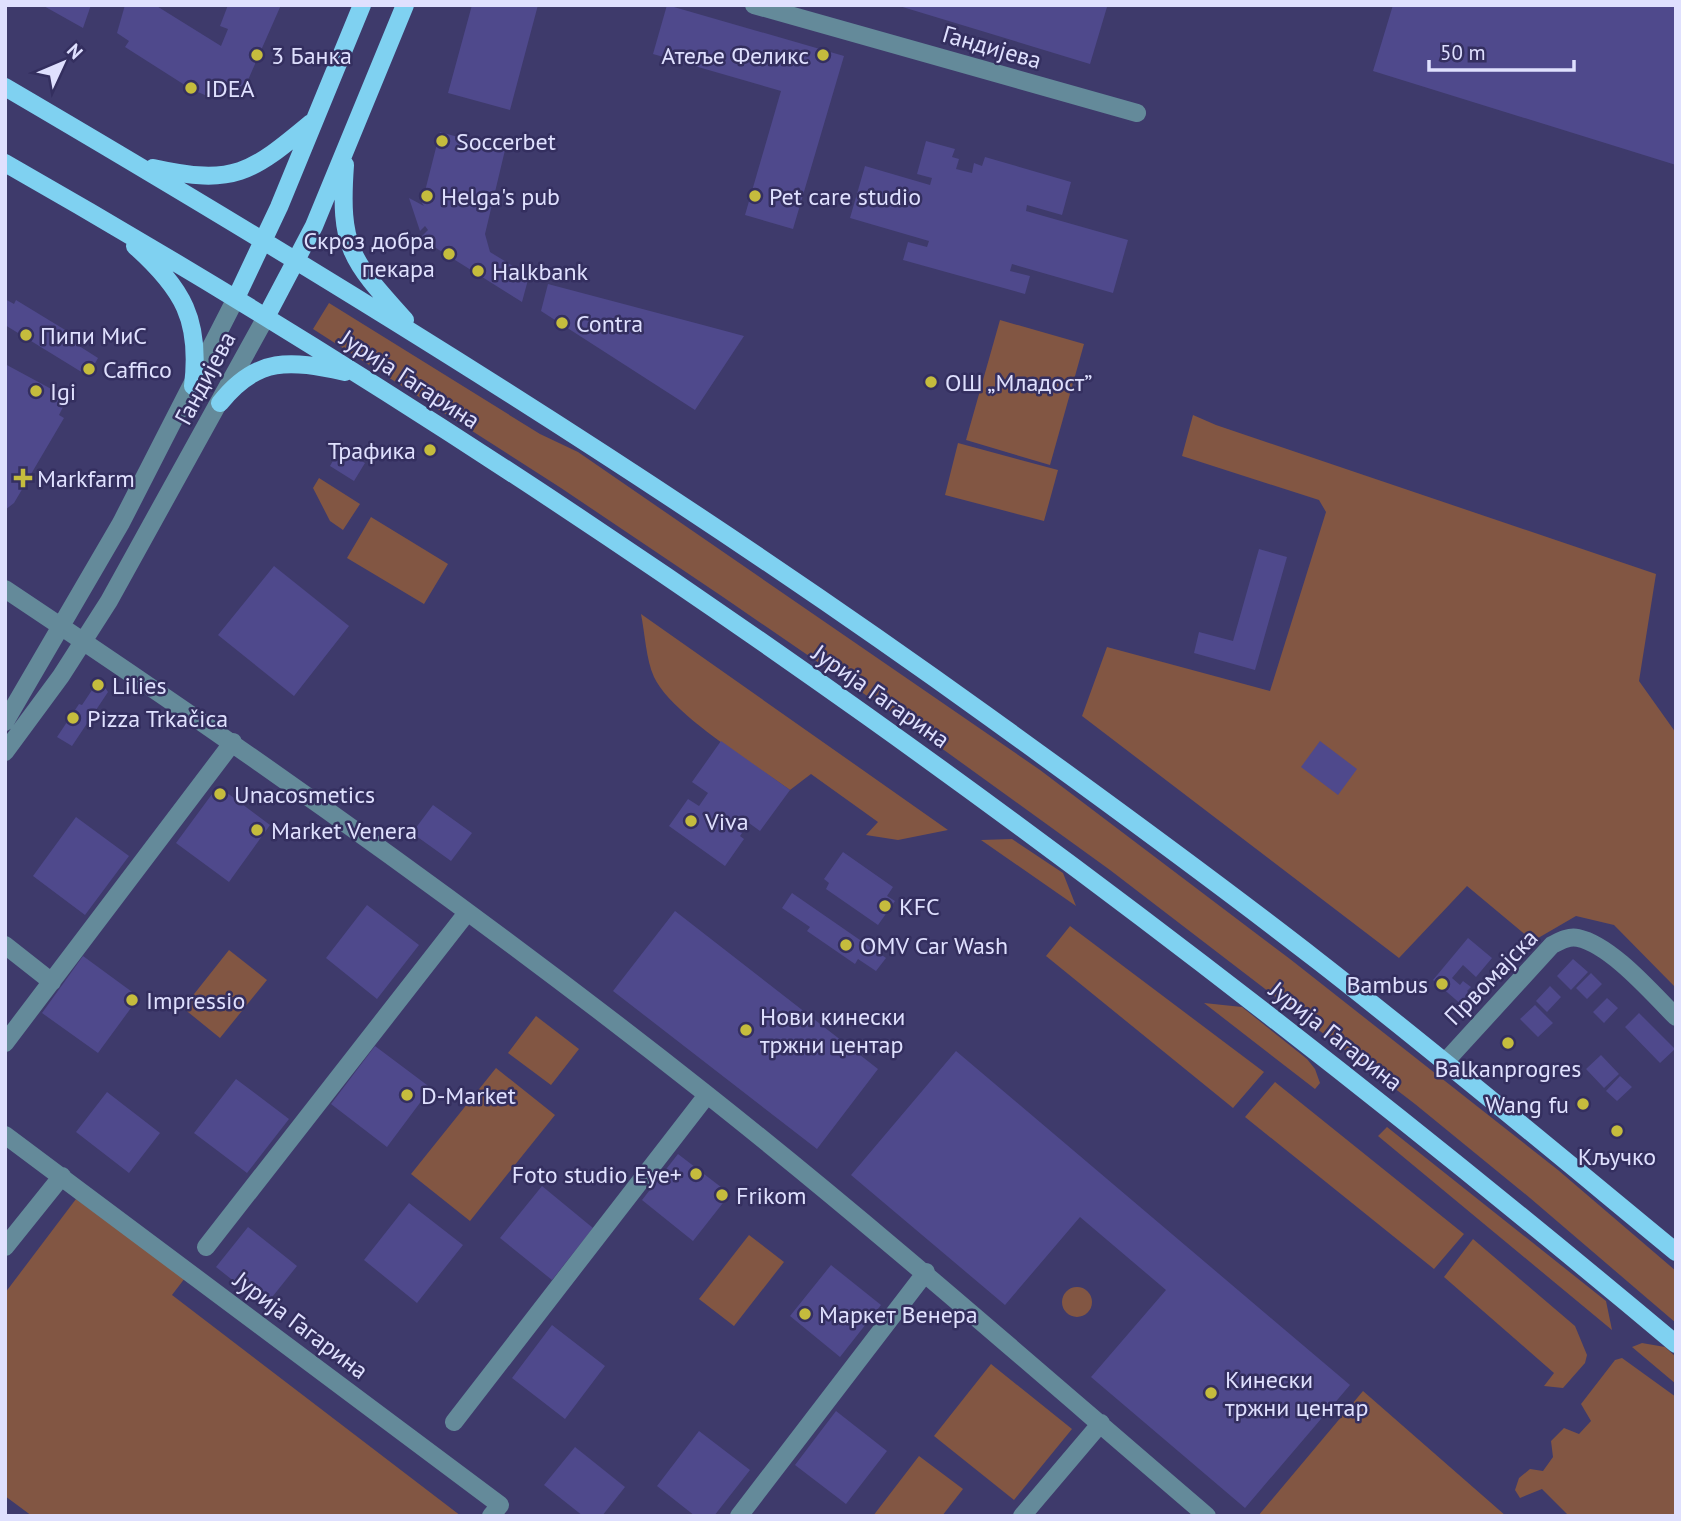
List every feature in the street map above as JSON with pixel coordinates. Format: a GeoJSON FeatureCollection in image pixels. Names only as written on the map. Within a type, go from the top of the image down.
{"type":"FeatureCollection","features":[{"type":"Feature","properties":{"kind":"main road","name":"Гандијева"},"geometry":{"type":"LineString","coordinates":[[236,298],[264,240],[362,5]]}},
{"type":"Feature","properties":{"kind":"main road","name":"Гандијева"},"geometry":{"type":"LineString","coordinates":[[266,317],[297,260],[346,150],[405,5]]}},
{"type":"Feature","properties":{"kind":"main road","name":"Јурија Гагарина"},"geometry":{"type":"LineString","coordinates":[[5,87],[297,260],[591,446],[986,715],[1230,894],[1445,1062],[1676,1252]]}},
{"type":"Feature","properties":{"kind":"main road"},"geometry":{"type":"LineString","coordinates":[[136,164],[204,175],[247,171],[262,164],[315,120]]}},
{"type":"Feature","properties":{"kind":"main road"},"geometry":{"type":"LineString","coordinates":[[346,150],[343,200],[347,239],[353,257],[418,336]]}},
{"type":"Feature","properties":{"kind":"main road","name":"Јурија Гагарина"},"geometry":{"type":"LineString","coordinates":[[5,163],[236,298],[708,605],[1034,836],[1379,1101],[1676,1344]]}},
{"type":"Feature","properties":{"kind":"main road"},"geometry":{"type":"LineString","coordinates":[[109,222],[162,273],[181,297],[194,331],[196,359],[193,386]]}},
{"type":"Feature","properties":{"kind":"main road"},"geometry":{"type":"LineString","coordinates":[[219,403],[235,383],[272,364],[301,364],[358,375]]}},
{"type":"Feature","properties":{"kind":"street","name":"Гандијева"},"geometry":{"type":"LineString","coordinates":[[754,5],[1137,113]]}},
{"type":"Feature","properties":{"kind":"street","name":"Гандијева"},"geometry":{"type":"LineString","coordinates":[[5,722],[127,511],[236,298]]}},
{"type":"Feature","properties":{"kind":"street","name":"Гандијева"},"geometry":{"type":"LineString","coordinates":[[5,752],[84,641],[266,317]]}},
{"type":"Feature","properties":{"kind":"street"},"geometry":{"type":"LineString","coordinates":[[5,589],[233,742],[707,1095],[926,1272],[1207,1516]]}},
{"type":"Feature","properties":{"kind":"street"},"geometry":{"type":"LineString","coordinates":[[5,1043],[233,742]]}},
{"type":"Feature","properties":{"kind":"street"},"geometry":{"type":"LineString","coordinates":[[206,1247],[466,914]]}},
{"type":"Feature","properties":{"kind":"street","name":"Првомајска"},"geometry":{"type":"LineString","coordinates":[[1445,1062],[1552,945],[1565,938],[1589,942],[1615,960],[1676,1017]]}},
{"type":"Feature","properties":{"kind":"street"},"geometry":{"type":"LineString","coordinates":[[5,945],[52,982]]}},
{"type":"Feature","properties":{"kind":"street"},"geometry":{"type":"LineString","coordinates":[[454,1422],[707,1095]]}},
{"type":"Feature","properties":{"kind":"street","name":"Јурија Гагарина"},"geometry":{"type":"LineString","coordinates":[[5,1135],[500,1505],[491,1516]]}},
{"type":"Feature","properties":{"kind":"street"},"geometry":{"type":"LineString","coordinates":[[5,1247],[62,1177]]}},
{"type":"Feature","properties":{"kind":"street"},"geometry":{"type":"LineString","coordinates":[[739,1516],[926,1272]]}},
{"type":"Feature","properties":{"kind":"street"},"geometry":{"type":"LineString","coordinates":[[1022,1516],[1101,1423]]}},
{"type":"Feature","properties":{"kind":"shaded area"},"geometry":{"type":"Polygon","coordinates":[[[329,303],[540,434],[578,452],[1040,770],[1290,959],[1558,1170],[1676,1271],[1676,1323],[1415,1104],[1110,870],[908,724],[723,597],[561,488],[313,329],[329,303]]]}},
{"type":"Feature","properties":{"kind":"shaded area"},"geometry":{"type":"Polygon","coordinates":[[[1000,320],[1084,344],[1050,465],[966,440],[1000,320]]]}},
{"type":"Feature","properties":{"kind":"shaded area"},"geometry":{"type":"Polygon","coordinates":[[[1193,415],[1656,574],[1639,681],[1676,733],[1676,988],[1614,925],[1576,916],[1533,941],[1467,886],[1399,958],[1082,716],[1107,647],[1270,691],[1326,512],[1319,500],[1182,456],[1193,415]]]}},
{"type":"Feature","properties":{"kind":"shaded area"},"geometry":{"type":"Polygon","coordinates":[[[958,443],[1058,470],[1044,521],[945,495],[958,443]]]}},
{"type":"Feature","properties":{"kind":"shaded area"},"geometry":{"type":"Polygon","coordinates":[[[319,478],[360,504],[343,530],[330,521],[313,488],[319,478]]]}},
{"type":"Feature","properties":{"kind":"shaded area"},"geometry":{"type":"Polygon","coordinates":[[[371,517],[448,564],[424,604],[347,558],[371,517]]]}},
{"type":"Feature","properties":{"kind":"shaded area"},"geometry":{"type":"Polygon","coordinates":[[[641,614],[948,830],[898,840],[866,835],[878,822],[811,774],[790,790],[736,753],[695,722],[663,691],[651,670],[641,614]]]}},
{"type":"Feature","properties":{"kind":"shaded area"},"geometry":{"type":"Polygon","coordinates":[[[1012,839],[1063,873],[1076,906],[981,840],[1012,839]]]}},
{"type":"Feature","properties":{"kind":"shaded area"},"geometry":{"type":"Polygon","coordinates":[[[1070,926],[1264,1072],[1233,1108],[1046,956],[1070,926]]]}},
{"type":"Feature","properties":{"kind":"shaded area"},"geometry":{"type":"Polygon","coordinates":[[[229,950],[267,980],[220,1038],[183,1008],[229,950]]]}},
{"type":"Feature","properties":{"kind":"shaded area"},"geometry":{"type":"Polygon","coordinates":[[[1204,1003],[1242,1007],[1307,1059],[1315,1069],[1320,1083],[1315,1089],[1204,1003]]]}},
{"type":"Feature","properties":{"kind":"shaded area"},"geometry":{"type":"Polygon","coordinates":[[[536,1016],[579,1049],[551,1085],[508,1053],[536,1016]]]}},
{"type":"Feature","properties":{"kind":"shaded area"},"geometry":{"type":"Polygon","coordinates":[[[496,1068],[555,1115],[470,1221],[411,1174],[496,1068]]]}},
{"type":"Feature","properties":{"kind":"shaded area"},"geometry":{"type":"Polygon","coordinates":[[[1275,1082],[1464,1234],[1434,1269],[1245,1117],[1275,1082]]]}},
{"type":"Feature","properties":{"kind":"shaded area"},"geometry":{"type":"Polygon","coordinates":[[[1387,1127],[1606,1301],[1612,1330],[1378,1136],[1387,1127]]]}},
{"type":"Feature","properties":{"kind":"shaded area"},"geometry":{"type":"Polygon","coordinates":[[[76,1199],[185,1278],[172,1295],[461,1516],[32,1516],[5,1496],[5,1293],[76,1199]]]}},
{"type":"Feature","properties":{"kind":"shaded area"},"geometry":{"type":"Polygon","coordinates":[[[749,1235],[784,1262],[734,1326],[699,1299],[749,1235]]]}},
{"type":"Feature","properties":{"kind":"shaded area"},"geometry":{"type":"Polygon","coordinates":[[[1473,1239],[1575,1326],[1587,1355],[1585,1363],[1563,1388],[1544,1386],[1554,1373],[1444,1277],[1473,1239]]]}},
{"type":"Feature","properties":{"kind":"shaded area"},"geometry":{"type":"Polygon","coordinates":[[[1077,1287],[1083,1288],[1091,1296],[1091,1308],[1083,1316],[1077,1317],[1071,1316],[1063,1308],[1062,1302],[1063,1296],[1071,1288],[1077,1287]]]}},
{"type":"Feature","properties":{"kind":"shaded area"},"geometry":{"type":"Polygon","coordinates":[[[1642,1343],[1665,1347],[1676,1357],[1676,1384],[1632,1347],[1642,1343]]]}},
{"type":"Feature","properties":{"kind":"shaded area"},"geometry":{"type":"Polygon","coordinates":[[[1622,1358],[1676,1397],[1676,1516],[1569,1516],[1542,1489],[1520,1498],[1515,1490],[1519,1478],[1530,1469],[1543,1471],[1553,1457],[1551,1441],[1564,1428],[1579,1434],[1591,1421],[1581,1404],[1615,1360],[1622,1358]]]}},
{"type":"Feature","properties":{"kind":"shaded area"},"geometry":{"type":"Polygon","coordinates":[[[991,1364],[1072,1429],[1014,1500],[934,1436],[991,1364]]]}},
{"type":"Feature","properties":{"kind":"shaded area"},"geometry":{"type":"Polygon","coordinates":[[[1363,1391],[1506,1516],[1258,1516],[1363,1391]]]}},
{"type":"Feature","properties":{"kind":"shaded area"},"geometry":{"type":"Polygon","coordinates":[[[919,1456],[963,1489],[942,1516],[873,1516],[919,1456]]]}},
{"type":"Feature","properties":{"kind":"building"},"geometry":{"type":"Polygon","coordinates":[[[42,5],[91,5],[83,28],[42,5]]]}},
{"type":"Feature","properties":{"kind":"building"},"geometry":{"type":"Polygon","coordinates":[[[125,5],[155,5],[221,46],[228,29],[220,26],[228,5],[281,5],[248,80],[231,95],[214,99],[191,89],[125,47],[129,41],[117,33],[125,5]]]}},
{"type":"Feature","properties":{"kind":"building"},"geometry":{"type":"Polygon","coordinates":[[[472,5],[538,5],[510,110],[448,93],[472,5]]]}},
{"type":"Feature","properties":{"kind":"building"},"geometry":{"type":"Polygon","coordinates":[[[667,5],[844,56],[793,229],[745,215],[781,91],[653,54],[667,5]]]}},
{"type":"Feature","properties":{"kind":"building"},"geometry":{"type":"Polygon","coordinates":[[[896,5],[1101,5],[1107,7],[1090,64],[896,5]]]}},
{"type":"Feature","properties":{"kind":"building"},"geometry":{"type":"Polygon","coordinates":[[[1393,5],[1676,5],[1676,165],[1373,71],[1393,5]]]}},
{"type":"Feature","properties":{"kind":"building"},"geometry":{"type":"Polygon","coordinates":[[[440,132],[505,150],[485,234],[490,252],[529,276],[522,302],[420,238],[428,230],[425,226],[420,231],[409,198],[424,206],[422,203],[440,132]]]}},
{"type":"Feature","properties":{"kind":"building"},"geometry":{"type":"Polygon","coordinates":[[[926,141],[955,149],[952,157],[959,159],[956,169],[972,173],[974,163],[982,166],[985,157],[1071,182],[1062,215],[1027,205],[1026,211],[1128,240],[1113,293],[1012,264],[1010,271],[1030,276],[1025,294],[903,260],[908,242],[927,247],[929,241],[850,218],[865,166],[930,185],[932,178],[917,174],[926,141]]]}},
{"type":"Feature","properties":{"kind":"building"},"geometry":{"type":"Polygon","coordinates":[[[548,284],[744,336],[695,410],[541,311],[548,284]]]}},
{"type":"Feature","properties":{"kind":"building"},"geometry":{"type":"Polygon","coordinates":[[[5,299],[14,304],[16,300],[80,339],[76,344],[98,358],[88,376],[5,325],[5,299]]]}},
{"type":"Feature","properties":{"kind":"building"},"geometry":{"type":"Polygon","coordinates":[[[5,364],[55,391],[52,397],[61,401],[63,407],[59,415],[64,418],[14,503],[5,510],[5,364]]]}},
{"type":"Feature","properties":{"kind":"building"},"geometry":{"type":"Polygon","coordinates":[[[340,448],[365,463],[354,481],[330,466],[340,448]]]}},
{"type":"Feature","properties":{"kind":"building"},"geometry":{"type":"Polygon","coordinates":[[[1259,549],[1287,557],[1255,670],[1194,653],[1199,632],[1233,641],[1259,549]]]}},
{"type":"Feature","properties":{"kind":"building"},"geometry":{"type":"Polygon","coordinates":[[[274,566],[349,626],[294,696],[218,635],[274,566]]]}},
{"type":"Feature","properties":{"kind":"building"},"geometry":{"type":"Polygon","coordinates":[[[102,683],[108,692],[72,746],[57,737],[79,704],[82,705],[96,684],[102,683]]]}},
{"type":"Feature","properties":{"kind":"building"},"geometry":{"type":"Polygon","coordinates":[[[721,741],[790,790],[760,831],[749,823],[740,836],[744,839],[725,866],[669,826],[688,799],[699,806],[708,793],[692,782],[721,741]]]}},
{"type":"Feature","properties":{"kind":"building"},"geometry":{"type":"Polygon","coordinates":[[[1320,741],[1357,769],[1338,795],[1301,767],[1320,741]]]}},
{"type":"Feature","properties":{"kind":"building"},"geometry":{"type":"Polygon","coordinates":[[[218,786],[270,825],[229,882],[176,843],[218,786]]]}},
{"type":"Feature","properties":{"kind":"building"},"geometry":{"type":"Polygon","coordinates":[[[433,805],[472,833],[451,861],[412,833],[433,805]]]}},
{"type":"Feature","properties":{"kind":"building"},"geometry":{"type":"Polygon","coordinates":[[[76,817],[129,856],[85,915],[33,876],[76,817]]]}},
{"type":"Feature","properties":{"kind":"building"},"geometry":{"type":"Polygon","coordinates":[[[843,852],[893,887],[887,896],[895,901],[878,925],[826,889],[829,883],[824,879],[843,852]]]}},
{"type":"Feature","properties":{"kind":"building","name":"OMV Car Wash"},"geometry":{"type":"Polygon","coordinates":[[[792,893],[886,958],[876,971],[858,959],[855,964],[807,931],[810,927],[782,908],[792,893]]]}},
{"type":"Feature","properties":{"kind":"building"},"geometry":{"type":"Polygon","coordinates":[[[367,905],[419,945],[377,999],[326,958],[367,905]]]}},
{"type":"Feature","properties":{"kind":"building","name":"Нови кинески тржни центар"},"geometry":{"type":"Polygon","coordinates":[[[675,911],[878,1069],[817,1149],[613,991],[675,911]]]}},
{"type":"Feature","properties":{"kind":"building"},"geometry":{"type":"Polygon","coordinates":[[[1468,938],[1492,958],[1476,977],[1463,965],[1452,978],[1460,985],[1463,981],[1471,987],[1467,991],[1479,1001],[1470,1012],[1433,980],[1468,938]]]}},
{"type":"Feature","properties":{"kind":"building"},"geometry":{"type":"Polygon","coordinates":[[[83,956],[139,997],[98,1053],[42,1013],[83,956]]]}},
{"type":"Feature","properties":{"kind":"building"},"geometry":{"type":"Polygon","coordinates":[[[1573,959],[1588,972],[1571,990],[1557,976],[1573,959]]]}},
{"type":"Feature","properties":{"kind":"building"},"geometry":{"type":"Polygon","coordinates":[[[1591,973],[1602,984],[1587,999],[1576,988],[1591,973]]]}},
{"type":"Feature","properties":{"kind":"building"},"geometry":{"type":"Polygon","coordinates":[[[1550,986],[1561,997],[1547,1012],[1536,1001],[1550,986]]]}},
{"type":"Feature","properties":{"kind":"building"},"geometry":{"type":"Polygon","coordinates":[[[1607,998],[1618,1008],[1604,1023],[1593,1012],[1607,998]]]}},
{"type":"Feature","properties":{"kind":"building"},"geometry":{"type":"Polygon","coordinates":[[[1535,1005],[1553,1023],[1538,1037],[1520,1019],[1535,1005]]]}},
{"type":"Feature","properties":{"kind":"building"},"geometry":{"type":"Polygon","coordinates":[[[1639,1013],[1675,1049],[1660,1063],[1625,1027],[1639,1013]]]}},
{"type":"Feature","properties":{"kind":"building"},"geometry":{"type":"Polygon","coordinates":[[[375,1046],[431,1088],[387,1147],[331,1104],[375,1046]]]}},
{"type":"Feature","properties":{"kind":"building"},"geometry":{"type":"Polygon","coordinates":[[[956,1051],[1350,1385],[1245,1508],[1091,1377],[1166,1290],[1080,1217],[1005,1305],[851,1175],[956,1051]]]}},
{"type":"Feature","properties":{"kind":"building"},"geometry":{"type":"Polygon","coordinates":[[[1601,1055],[1619,1074],[1604,1088],[1586,1069],[1601,1055]]]}},
{"type":"Feature","properties":{"kind":"building"},"geometry":{"type":"Polygon","coordinates":[[[1620,1076],[1632,1087],[1617,1101],[1606,1091],[1620,1076]]]}},
{"type":"Feature","properties":{"kind":"building"},"geometry":{"type":"Polygon","coordinates":[[[236,1079],[289,1119],[247,1173],[194,1133],[236,1079]]]}},
{"type":"Feature","properties":{"kind":"building"},"geometry":{"type":"Polygon","coordinates":[[[107,1092],[160,1133],[129,1173],[76,1132],[107,1092]]]}},
{"type":"Feature","properties":{"kind":"building"},"geometry":{"type":"Polygon","coordinates":[[[678,1154],[730,1194],[693,1241],[642,1200],[678,1154]]]}},
{"type":"Feature","properties":{"kind":"building"},"geometry":{"type":"Polygon","coordinates":[[[542,1186],[593,1228],[552,1280],[500,1238],[542,1186]]]}},
{"type":"Feature","properties":{"kind":"building"},"geometry":{"type":"Polygon","coordinates":[[[409,1203],[463,1245],[417,1303],[364,1260],[409,1203]]]}},
{"type":"Feature","properties":{"kind":"building"},"geometry":{"type":"Polygon","coordinates":[[[248,1227],[297,1266],[265,1306],[216,1267],[248,1227]]]}},
{"type":"Feature","properties":{"kind":"building"},"geometry":{"type":"Polygon","coordinates":[[[831,1265],[881,1305],[840,1357],[790,1316],[831,1265]]]}},
{"type":"Feature","properties":{"kind":"building"},"geometry":{"type":"Polygon","coordinates":[[[552,1325],[605,1366],[565,1419],[512,1378],[552,1325]]]}},
{"type":"Feature","properties":{"kind":"building"},"geometry":{"type":"Polygon","coordinates":[[[836,1411],[887,1451],[846,1504],[795,1465],[836,1411]]]}},
{"type":"Feature","properties":{"kind":"building"},"geometry":{"type":"Polygon","coordinates":[[[699,1431],[750,1470],[714,1516],[695,1516],[657,1486],[699,1431]]]}},
{"type":"Feature","properties":{"kind":"building"},"geometry":{"type":"Polygon","coordinates":[[[575,1447],[625,1487],[602,1516],[583,1516],[544,1485],[575,1447]]]}},
{"type":"Feature","properties":{"kind":"place","name":"3 Банка"},"geometry":{"type":"Point","coordinates":[257,55]}},
{"type":"Feature","properties":{"kind":"place","name":"Атеље Феликс"},"geometry":{"type":"Point","coordinates":[823,55]}},
{"type":"Feature","properties":{"kind":"place","name":"IDEA"},"geometry":{"type":"Point","coordinates":[191,88]}},
{"type":"Feature","properties":{"kind":"place","name":"Soccerbet"},"geometry":{"type":"Point","coordinates":[442,141]}},
{"type":"Feature","properties":{"kind":"place","name":"Helga's pub"},"geometry":{"type":"Point","coordinates":[427,196]}},
{"type":"Feature","properties":{"kind":"place","name":"Pet care studio"},"geometry":{"type":"Point","coordinates":[755,196]}},
{"type":"Feature","properties":{"kind":"place","name":"Скроз добра пекара"},"geometry":{"type":"Point","coordinates":[449,254]}},
{"type":"Feature","properties":{"kind":"place","name":"Halkbank"},"geometry":{"type":"Point","coordinates":[478,271]}},
{"type":"Feature","properties":{"kind":"place","name":"Contra"},"geometry":{"type":"Point","coordinates":[562,323]}},
{"type":"Feature","properties":{"kind":"place","name":"Пипи МиС"},"geometry":{"type":"Point","coordinates":[26,335]}},
{"type":"Feature","properties":{"kind":"place","name":"Caffico"},"geometry":{"type":"Point","coordinates":[89,369]}},
{"type":"Feature","properties":{"kind":"place","name":"ОШ „Младост”"},"geometry":{"type":"Point","coordinates":[931,382]}},
{"type":"Feature","properties":{"kind":"place","name":"Igi"},"geometry":{"type":"Point","coordinates":[36,391]}},
{"type":"Feature","properties":{"kind":"place","name":"Трафика"},"geometry":{"type":"Point","coordinates":[430,450]}},
{"type":"Feature","properties":{"kind":"place","name":"Markfarm"},"geometry":{"type":"Point","coordinates":[23,478]}},
{"type":"Feature","properties":{"kind":"place","name":"Lilies"},"geometry":{"type":"Point","coordinates":[98,685]}},
{"type":"Feature","properties":{"kind":"place","name":"Pizza Trkačica"},"geometry":{"type":"Point","coordinates":[73,718]}},
{"type":"Feature","properties":{"kind":"place","name":"Unacosmetics"},"geometry":{"type":"Point","coordinates":[220,794]}},
{"type":"Feature","properties":{"kind":"place","name":"Viva"},"geometry":{"type":"Point","coordinates":[691,821]}},
{"type":"Feature","properties":{"kind":"place","name":"Market Venera"},"geometry":{"type":"Point","coordinates":[257,830]}},
{"type":"Feature","properties":{"kind":"place","name":"KFC"},"geometry":{"type":"Point","coordinates":[885,906]}},
{"type":"Feature","properties":{"kind":"place","name":"OMV Car Wash"},"geometry":{"type":"Point","coordinates":[846,945]}},
{"type":"Feature","properties":{"kind":"place","name":"Bambus"},"geometry":{"type":"Point","coordinates":[1442,984]}},
{"type":"Feature","properties":{"kind":"place","name":"Impressio"},"geometry":{"type":"Point","coordinates":[132,1000]}},
{"type":"Feature","properties":{"kind":"place","name":"Нови кинески тржни центар"},"geometry":{"type":"Point","coordinates":[746,1030]}},
{"type":"Feature","properties":{"kind":"place","name":"Balkanprogres"},"geometry":{"type":"Point","coordinates":[1508,1043]}},
{"type":"Feature","properties":{"kind":"place","name":"D-Market"},"geometry":{"type":"Point","coordinates":[407,1095]}},
{"type":"Feature","properties":{"kind":"place","name":"Wang fu"},"geometry":{"type":"Point","coordinates":[1583,1104]}},
{"type":"Feature","properties":{"kind":"place","name":"Кључко"},"geometry":{"type":"Point","coordinates":[1617,1131]}},
{"type":"Feature","properties":{"kind":"place","name":"Foto studio Eye+"},"geometry":{"type":"Point","coordinates":[696,1174]}},
{"type":"Feature","properties":{"kind":"place","name":"Frikom"},"geometry":{"type":"Point","coordinates":[722,1195]}},
{"type":"Feature","properties":{"kind":"place","name":"Маркет Венера"},"geometry":{"type":"Point","coordinates":[805,1314]}},
{"type":"Feature","properties":{"kind":"place","name":"Кинески тржни центар"},"geometry":{"type":"Point","coordinates":[1211,1393]}}]}
